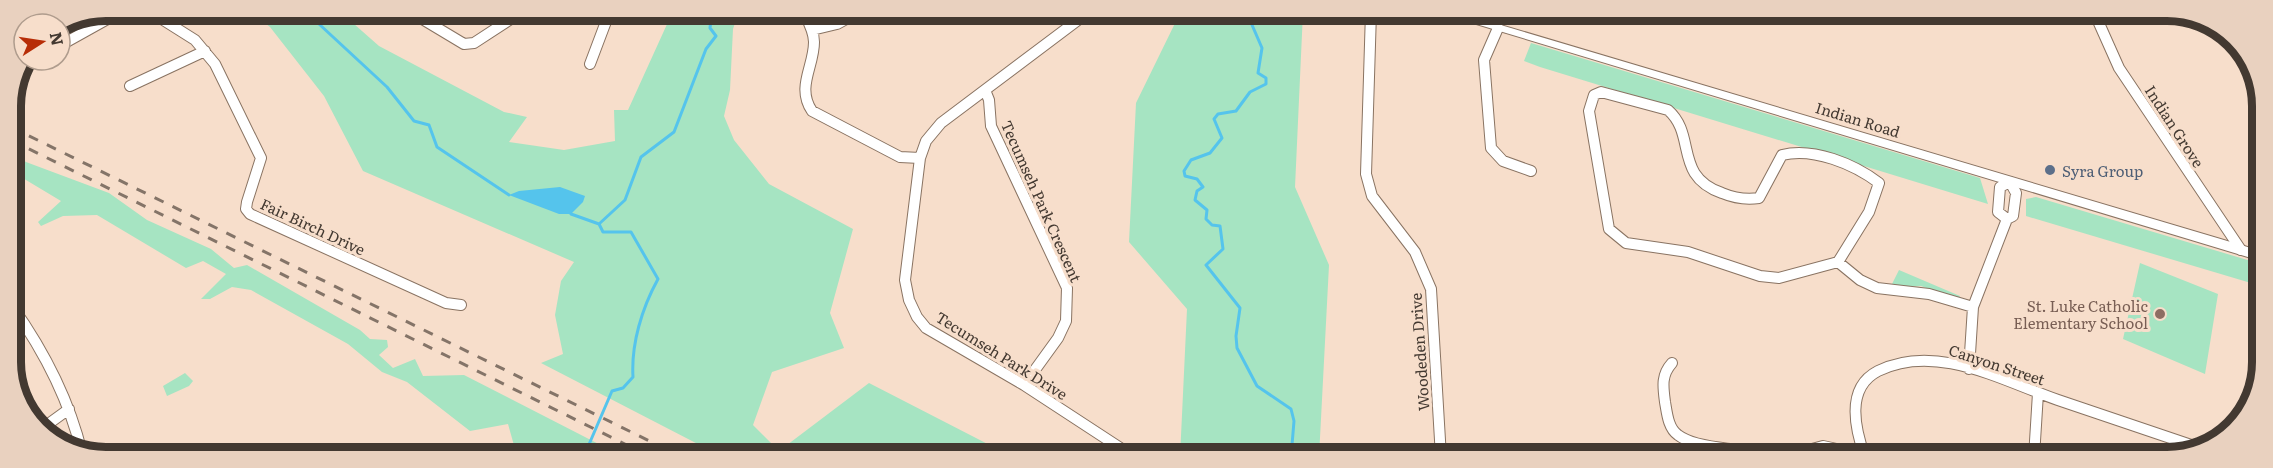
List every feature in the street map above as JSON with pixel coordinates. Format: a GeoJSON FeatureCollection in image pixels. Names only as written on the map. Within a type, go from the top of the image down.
{"type":"FeatureCollection","features":[{"type":"Feature","properties":{"kind":"street","name":"Fair Birch Drive"},"geometry":{"type":"LineString","coordinates":[[166,21],[195,40],[215,64],[261,158],[261,165],[248,192],[246,208],[250,214],[446,303],[461,305]]}},
{"type":"Feature","properties":{"kind":"street"},"geometry":{"type":"LineString","coordinates":[[426,21],[464,44],[474,43],[507,21]]}},
{"type":"Feature","properties":{"kind":"street"},"geometry":{"type":"LineString","coordinates":[[590,64],[606,21]]}},
{"type":"Feature","properties":{"kind":"street"},"geometry":{"type":"LineString","coordinates":[[808,21],[814,41],[810,68],[803,90],[806,104],[812,111],[893,154],[920,158]]}},
{"type":"Feature","properties":{"kind":"street"},"geometry":{"type":"LineString","coordinates":[[812,30],[843,21]]}},
{"type":"Feature","properties":{"kind":"street","name":"Tecumseh Park Drive"},"geometry":{"type":"LineString","coordinates":[[1077,21],[941,123],[926,141],[920,158],[904,280],[907,299],[916,317],[926,328],[1024,385],[1119,447]]}},
{"type":"Feature","properties":{"kind":"street","name":"Woodeden Drive"},"geometry":{"type":"LineString","coordinates":[[1371,21],[1366,174],[1372,196],[1415,252],[1431,289],[1440,447]]}},
{"type":"Feature","properties":{"kind":"street","name":"Indian Road"},"geometry":{"type":"LineString","coordinates":[[1476,21],[2252,253]]}},
{"type":"Feature","properties":{"kind":"street","name":"Indian Grove"},"geometry":{"type":"LineString","coordinates":[[2098,21],[2119,68],[2241,250]]}},
{"type":"Feature","properties":{"kind":"street"},"geometry":{"type":"LineString","coordinates":[[72,39],[102,22]]}},
{"type":"Feature","properties":{"kind":"street"},"geometry":{"type":"LineString","coordinates":[[1498,28],[1485,56],[1483,67],[1491,148],[1496,158],[1504,163],[1531,171]]}},
{"type":"Feature","properties":{"kind":"street"},"geometry":{"type":"LineString","coordinates":[[130,86],[205,51]]}},
{"type":"Feature","properties":{"kind":"street","name":"Tecumseh Park Crescent"},"geometry":{"type":"LineString","coordinates":[[985,90],[989,100],[991,126],[1067,288],[1066,321],[1058,338],[1024,385]]}},
{"type":"Feature","properties":{"kind":"street"},"geometry":{"type":"LineString","coordinates":[[1601,92],[1615,94],[1668,110],[1676,117],[1696,181],[1706,189],[1744,201],[1759,198],[1782,155],[1794,150],[1872,175],[1879,183],[1879,189],[1871,207],[1838,261],[1779,278],[1760,276],[1688,252],[1626,243],[1614,236],[1609,229],[1589,111],[1594,95],[1601,92]]}},
{"type":"Feature","properties":{"kind":"street"},"geometry":{"type":"LineString","coordinates":[[1969,369],[1973,307],[2007,219],[2013,216],[2016,193],[2010,182],[2000,187],[1998,212],[2007,219]]}},
{"type":"Feature","properties":{"kind":"street"},"geometry":{"type":"LineString","coordinates":[[1838,261],[1859,280],[1882,291],[1925,293],[1973,307]]}},
{"type":"Feature","properties":{"kind":"street"},"geometry":{"type":"LineString","coordinates":[[21,320],[35,341],[69,409],[79,442]]}},
{"type":"Feature","properties":{"kind":"street","name":"Canyon Street"},"geometry":{"type":"LineString","coordinates":[[1860,447],[1854,421],[1854,405],[1862,386],[1870,376],[1881,369],[1912,360],[1940,362],[1969,369],[2187,444]]}},
{"type":"Feature","properties":{"kind":"street"},"geometry":{"type":"LineString","coordinates":[[1672,363],[1663,376],[1662,388],[1668,419],[1680,437],[1699,443],[1735,447]]}},
{"type":"Feature","properties":{"kind":"street"},"geometry":{"type":"LineString","coordinates":[[2035,447],[2038,393]]}},
{"type":"Feature","properties":{"kind":"street"},"geometry":{"type":"LineString","coordinates":[[48,424],[69,409]]}},
{"type":"Feature","properties":{"kind":"green space"},"geometry":{"type":"Polygon","coordinates":[[[262,21],[353,21],[379,46],[504,112],[527,117],[509,142],[564,150],[615,141],[614,110],[628,110],[668,21],[736,21],[733,29],[730,90],[724,116],[734,140],[769,184],[853,229],[830,313],[844,348],[772,372],[753,425],[775,447],[704,447],[541,363],[563,354],[555,315],[561,281],[574,262],[363,171],[324,96],[270,27],[262,21]]]}},
{"type":"Feature","properties":{"kind":"green space"},"geometry":{"type":"Polygon","coordinates":[[[1176,21],[1303,21],[1295,187],[1329,265],[1320,447],[1180,447],[1187,309],[1129,242],[1136,103],[1176,21]]]}},
{"type":"Feature","properties":{"kind":"green space"},"geometry":{"type":"Polygon","coordinates":[[[1531,43],[1980,178],[1988,204],[1540,67],[1524,61],[1531,43]]]}},
{"type":"Feature","properties":{"kind":"green space"},"geometry":{"type":"Polygon","coordinates":[[[21,159],[109,193],[147,220],[211,249],[234,268],[247,265],[360,330],[370,339],[387,340],[388,347],[379,355],[393,368],[415,359],[423,376],[464,375],[604,447],[514,447],[508,424],[470,431],[407,382],[382,372],[348,344],[251,290],[232,287],[210,299],[201,299],[226,274],[203,261],[186,268],[97,215],[63,216],[41,226],[38,222],[61,201],[21,177],[21,159]]]}},
{"type":"Feature","properties":{"kind":"green space"},"geometry":{"type":"Polygon","coordinates":[[[2036,197],[2252,261],[2252,283],[2026,216],[2026,199],[2036,197]]]}},
{"type":"Feature","properties":{"kind":"green space"},"geometry":{"type":"Polygon","coordinates":[[[2140,263],[2218,294],[2205,374],[2123,339],[2140,263]]]}},
{"type":"Feature","properties":{"kind":"green space"},"geometry":{"type":"Polygon","coordinates":[[[1899,270],[1960,296],[1958,300],[1921,286],[1890,288],[1899,270]]]}},
{"type":"Feature","properties":{"kind":"green space"},"geometry":{"type":"Polygon","coordinates":[[[185,373],[193,381],[189,386],[167,396],[163,386],[185,373]]]}},
{"type":"Feature","properties":{"kind":"green space"},"geometry":{"type":"Polygon","coordinates":[[[869,383],[993,447],[784,447],[869,383]]]}},
{"type":"Feature","properties":{"kind":"water"},"geometry":{"type":"Polygon","coordinates":[[[560,187],[585,196],[583,202],[571,214],[559,214],[509,195],[519,191],[560,187]]]}},
{"type":"Feature","properties":{"kind":"waterway"},"geometry":{"type":"LineString","coordinates":[[316,21],[387,87],[414,121],[429,125],[437,147],[509,195]]}},
{"type":"Feature","properties":{"kind":"waterway"},"geometry":{"type":"LineString","coordinates":[[599,224],[625,200],[641,157],[674,132],[706,49],[716,36],[710,28],[711,21]]}},
{"type":"Feature","properties":{"kind":"waterway"},"geometry":{"type":"LineString","coordinates":[[1250,21],[1262,48],[1258,73],[1266,78],[1266,84],[1250,92],[1236,111],[1218,114],[1214,119],[1222,138],[1210,153],[1191,160],[1184,171],[1185,176],[1197,179],[1203,187],[1197,191],[1195,200],[1207,210],[1206,219],[1212,225],[1220,226],[1223,249],[1206,265],[1240,308],[1236,336],[1237,348],[1257,386],[1291,409],[1294,421],[1293,447]]}},
{"type":"Feature","properties":{"kind":"waterway"},"geometry":{"type":"LineString","coordinates":[[571,214],[599,224]]}},
{"type":"Feature","properties":{"kind":"waterway"},"geometry":{"type":"LineString","coordinates":[[588,447],[612,391],[623,388],[633,377],[634,352],[639,326],[658,279],[631,232],[603,232],[599,224]]}},
{"type":"Feature","properties":{"kind":"railway"},"geometry":{"type":"LineString","coordinates":[[21,132],[662,447]]}},
{"type":"Feature","properties":{"kind":"railway"},"geometry":{"type":"LineString","coordinates":[[21,145],[631,447]]}},
{"type":"Feature","properties":{"kind":"place","name":"Syra Group"},"geometry":{"type":"Point","coordinates":[2050,170]}},
{"type":"Feature","properties":{"kind":"place","name":"St. Luke Catholic Elementary School"},"geometry":{"type":"Point","coordinates":[2160,314]}}]}
